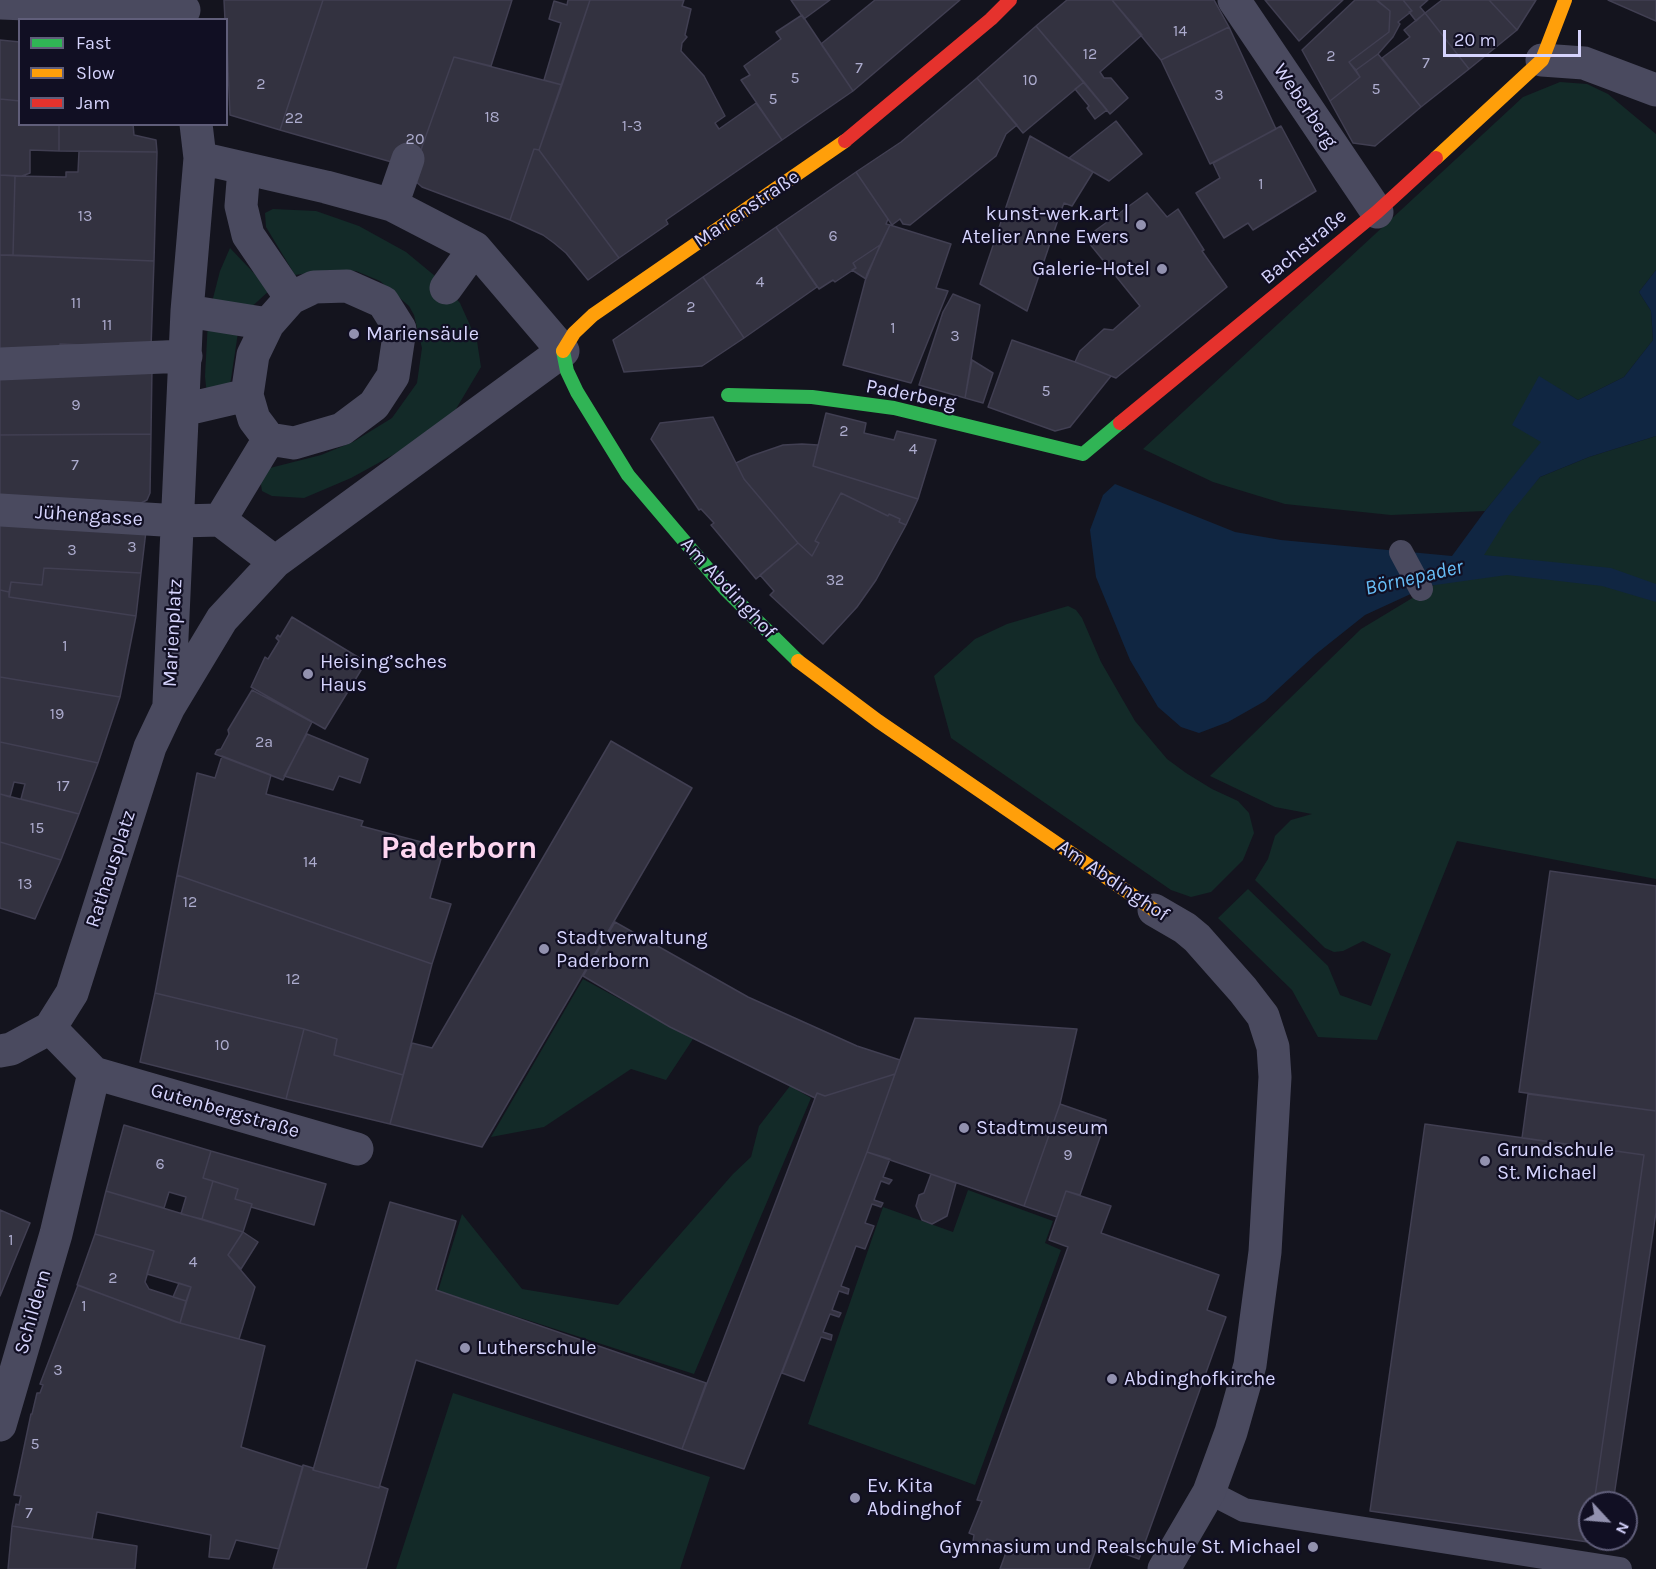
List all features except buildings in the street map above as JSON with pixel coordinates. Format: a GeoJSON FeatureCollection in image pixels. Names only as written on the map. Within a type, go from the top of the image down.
{"type":"FeatureCollection","features":[{"type":"Feature","properties":{"kind":"street","name":"Marienstraße"},"geometry":{"type":"LineString","coordinates":[[563,351],[574,333],[593,315],[858,132],[991,19],[1010,0]]}},
{"type":"Feature","properties":{"kind":"street","name":"Weberberg"},"geometry":{"type":"LineString","coordinates":[[1234,0],[1377,212]]}},
{"type":"Feature","properties":{"kind":"street"},"geometry":{"type":"LineString","coordinates":[[1564,0],[1542,60],[1584,63],[1656,90]]}},
{"type":"Feature","properties":{"kind":"street"},"geometry":{"type":"LineString","coordinates":[[0,3],[185,10]]}},
{"type":"Feature","properties":{"kind":"street","name":"Bachstraße"},"geometry":{"type":"LineString","coordinates":[[1083,454],[1377,212],[1542,60]]}},
{"type":"Feature","properties":{"kind":"street","name":"Marienplatz"},"geometry":{"type":"LineString","coordinates":[[169,707],[187,311],[200,158],[196,126]]}},
{"type":"Feature","properties":{"kind":"street"},"geometry":{"type":"LineString","coordinates":[[200,158],[392,205],[475,248],[563,351]]}},
{"type":"Feature","properties":{"kind":"street"},"geometry":{"type":"LineString","coordinates":[[392,205],[408,159]]}},
{"type":"Feature","properties":{"kind":"street"},"geometry":{"type":"LineString","coordinates":[[244,169],[241,206],[248,235],[291,298]]}},
{"type":"Feature","properties":{"kind":"street"},"geometry":{"type":"LineString","coordinates":[[446,288],[475,248]]}},
{"type":"Feature","properties":{"kind":"street"},"geometry":{"type":"LineString","coordinates":[[347,286],[383,302],[407,322],[393,376],[374,405],[342,429],[294,443],[269,438],[254,419],[247,395],[253,355],[268,324],[291,298],[314,287],[347,286]]}},
{"type":"Feature","properties":{"kind":"street"},"geometry":{"type":"LineString","coordinates":[[187,311],[268,324]]}},
{"type":"Feature","properties":{"kind":"street","name":"Marienplatz"},"geometry":{"type":"LineString","coordinates":[[169,707],[222,619],[275,562],[563,351]]}},
{"type":"Feature","properties":{"kind":"street","name":"Am Abdinghof"},"geometry":{"type":"LineString","coordinates":[[563,351],[567,371],[577,392],[628,475],[725,589],[795,659],[878,722],[1154,910],[1185,928],[1197,938],[1263,1016],[1273,1047],[1275,1077],[1264,1252],[1250,1365],[1231,1432],[1209,1492],[1164,1569]]}},
{"type":"Feature","properties":{"kind":"street"},"geometry":{"type":"LineString","coordinates":[[0,364],[186,356]]}},
{"type":"Feature","properties":{"kind":"street"},"geometry":{"type":"LineString","coordinates":[[183,410],[247,395]]}},
{"type":"Feature","properties":{"kind":"street","name":"Paderberg"},"geometry":{"type":"LineString","coordinates":[[728,396],[812,397],[894,408],[1083,454]]}},
{"type":"Feature","properties":{"kind":"street"},"geometry":{"type":"LineString","coordinates":[[220,520],[269,438]]}},
{"type":"Feature","properties":{"kind":"street","name":"Jühengasse"},"geometry":{"type":"LineString","coordinates":[[0,510],[179,522]]}},
{"type":"Feature","properties":{"kind":"street"},"geometry":{"type":"LineString","coordinates":[[179,522],[220,520],[275,562]]}},
{"type":"Feature","properties":{"kind":"street","name":"Rathausplatz"},"geometry":{"type":"LineString","coordinates":[[0,1051],[11,1049],[50,1028],[72,993],[150,747],[169,707]]}},
{"type":"Feature","properties":{"kind":"street"},"geometry":{"type":"LineString","coordinates":[[50,1028],[93,1073]]}},
{"type":"Feature","properties":{"kind":"street","name":"Gutenbergstraße"},"geometry":{"type":"LineString","coordinates":[[93,1073],[357,1149]]}},
{"type":"Feature","properties":{"kind":"street","name":"Schildern"},"geometry":{"type":"LineString","coordinates":[[0,1425],[56,1234],[93,1073]]}},
{"type":"Feature","properties":{"kind":"lane"},"geometry":{"type":"LineString","coordinates":[[1401,552],[1421,589]]}},
{"type":"Feature","properties":{"kind":"lane"},"geometry":{"type":"LineString","coordinates":[[1209,1492],[1244,1510],[1620,1569]]}},
{"type":"Feature","properties":{"kind":"green space"},"geometry":{"type":"Polygon","coordinates":[[[1560,82],[1587,84],[1608,94],[1656,134],[1656,270],[1639,292],[1651,311],[1653,340],[1624,377],[1578,400],[1539,377],[1542,442],[1485,511],[1391,515],[1285,504],[1213,482],[1143,449],[1523,97],[1560,82]]]}},
{"type":"Feature","properties":{"kind":"green space"},"geometry":{"type":"Polygon","coordinates":[[[273,209],[316,211],[359,226],[406,252],[435,276],[460,303],[477,341],[481,367],[453,414],[402,450],[351,478],[304,498],[272,496],[262,491],[260,478],[270,468],[321,455],[353,442],[392,418],[417,383],[422,348],[414,315],[409,306],[380,281],[356,271],[331,270],[295,275],[266,227],[265,213],[273,209]]]}},
{"type":"Feature","properties":{"kind":"green space"},"geometry":{"type":"Polygon","coordinates":[[[230,248],[270,290],[247,311],[211,306],[220,271],[230,248]]]}},
{"type":"Feature","properties":{"kind":"green space"},"geometry":{"type":"Polygon","coordinates":[[[208,321],[239,326],[229,392],[207,396],[205,376],[208,321]]]}},
{"type":"Feature","properties":{"kind":"green space"},"geometry":{"type":"Polygon","coordinates":[[[1656,436],[1656,879],[1457,841],[1377,1040],[1318,1037],[1292,990],[1218,918],[1248,889],[1328,966],[1340,995],[1371,1006],[1391,954],[1363,941],[1343,951],[1334,952],[1325,948],[1255,880],[1268,859],[1275,836],[1291,820],[1312,814],[1275,807],[1210,776],[1361,629],[1457,571],[1540,477],[1589,457],[1656,436]]]}},
{"type":"Feature","properties":{"kind":"green space"},"geometry":{"type":"Polygon","coordinates":[[[1068,606],[1076,610],[1082,618],[1101,662],[1135,721],[1167,759],[1212,789],[1238,801],[1249,813],[1254,833],[1243,860],[1211,892],[1191,897],[1171,890],[951,738],[934,676],[975,639],[1007,624],[1068,606]]]}},
{"type":"Feature","properties":{"kind":"green space"},"geometry":{"type":"Polygon","coordinates":[[[583,979],[693,1039],[666,1080],[631,1069],[544,1127],[491,1137],[583,979]]]}},
{"type":"Feature","properties":{"kind":"green space"},"geometry":{"type":"Polygon","coordinates":[[[790,1086],[811,1098],[694,1374],[438,1291],[462,1214],[522,1289],[618,1305],[733,1174],[751,1157],[759,1126],[790,1086]]]}},
{"type":"Feature","properties":{"kind":"green space"},"geometry":{"type":"Polygon","coordinates":[[[968,1190],[1053,1221],[1045,1243],[1061,1250],[975,1485],[808,1424],[883,1207],[953,1232],[968,1190]]]}},
{"type":"Feature","properties":{"kind":"green space"},"geometry":{"type":"Polygon","coordinates":[[[453,1393],[710,1477],[680,1569],[396,1569],[453,1393]]]}},
{"type":"Feature","properties":{"kind":"water","name":"Börnepader"},"geometry":{"type":"Polygon","coordinates":[[[1656,270],[1656,436],[1589,457],[1540,477],[1509,515],[1484,555],[1611,568],[1656,584],[1656,602],[1602,586],[1507,575],[1428,586],[1365,615],[1316,654],[1265,701],[1228,722],[1199,733],[1181,727],[1158,707],[1130,660],[1096,577],[1090,530],[1103,495],[1115,484],[1235,532],[1281,540],[1452,556],[1541,442],[1512,425],[1539,376],[1578,400],[1624,377],[1653,340],[1651,311],[1639,292],[1656,270]]]}},
{"type":"Feature","properties":{"kind":"traffic: fast"},"geometry":{"type":"LineString","coordinates":[[563,351],[567,371],[577,392],[628,475],[725,589],[798,661]]}},
{"type":"Feature","properties":{"kind":"traffic: fast"},"geometry":{"type":"LineString","coordinates":[[728,395],[812,397],[894,408],[1083,454],[1120,423]]}},
{"type":"Feature","properties":{"kind":"traffic: slow"},"geometry":{"type":"LineString","coordinates":[[1436,158],[1542,60],[1565,0]]}},
{"type":"Feature","properties":{"kind":"traffic: slow"},"geometry":{"type":"LineString","coordinates":[[563,351],[574,333],[593,315],[845,141]]}},
{"type":"Feature","properties":{"kind":"traffic: slow"},"geometry":{"type":"LineString","coordinates":[[798,661],[878,721],[1154,910]]}},
{"type":"Feature","properties":{"kind":"traffic: jam"},"geometry":{"type":"LineString","coordinates":[[845,141],[991,19],[1010,0]]}},
{"type":"Feature","properties":{"kind":"traffic: jam"},"geometry":{"type":"LineString","coordinates":[[1120,423],[1377,212],[1436,158]]}},
{"type":"Feature","properties":{"kind":"place","name":"kunst-werk.art | Atelier Anne Ewers"},"geometry":{"type":"Point","coordinates":[1141,225]}},
{"type":"Feature","properties":{"kind":"place","name":"Galerie-Hotel"},"geometry":{"type":"Point","coordinates":[1162,269]}},
{"type":"Feature","properties":{"kind":"place","name":"Mariensäule"},"geometry":{"type":"Point","coordinates":[354,334]}},
{"type":"Feature","properties":{"kind":"place","name":"Heising’sches Haus"},"geometry":{"type":"Point","coordinates":[308,674]}},
{"type":"Feature","properties":{"kind":"place","name":"Stadtverwaltung Paderborn"},"geometry":{"type":"Point","coordinates":[544,949]}},
{"type":"Feature","properties":{"kind":"place","name":"Stadtmuseum"},"geometry":{"type":"Point","coordinates":[964,1128]}},
{"type":"Feature","properties":{"kind":"place","name":"Grundschule St. Michael"},"geometry":{"type":"Point","coordinates":[1485,1161]}},
{"type":"Feature","properties":{"kind":"place","name":"Lutherschule"},"geometry":{"type":"Point","coordinates":[465,1348]}},
{"type":"Feature","properties":{"kind":"place","name":"Abdinghofkirche"},"geometry":{"type":"Point","coordinates":[1112,1379]}},
{"type":"Feature","properties":{"kind":"place","name":"Ev. Kita Abdinghof"},"geometry":{"type":"Point","coordinates":[855,1498]}},
{"type":"Feature","properties":{"kind":"place","name":"Gymnasium und Realschule St. Michael"},"geometry":{"type":"Point","coordinates":[1313,1547]}},
{"type":"Feature","properties":{"kind":"district","name":"Paderborn"},"geometry":{"type":"Point","coordinates":[459,849]}}]}
